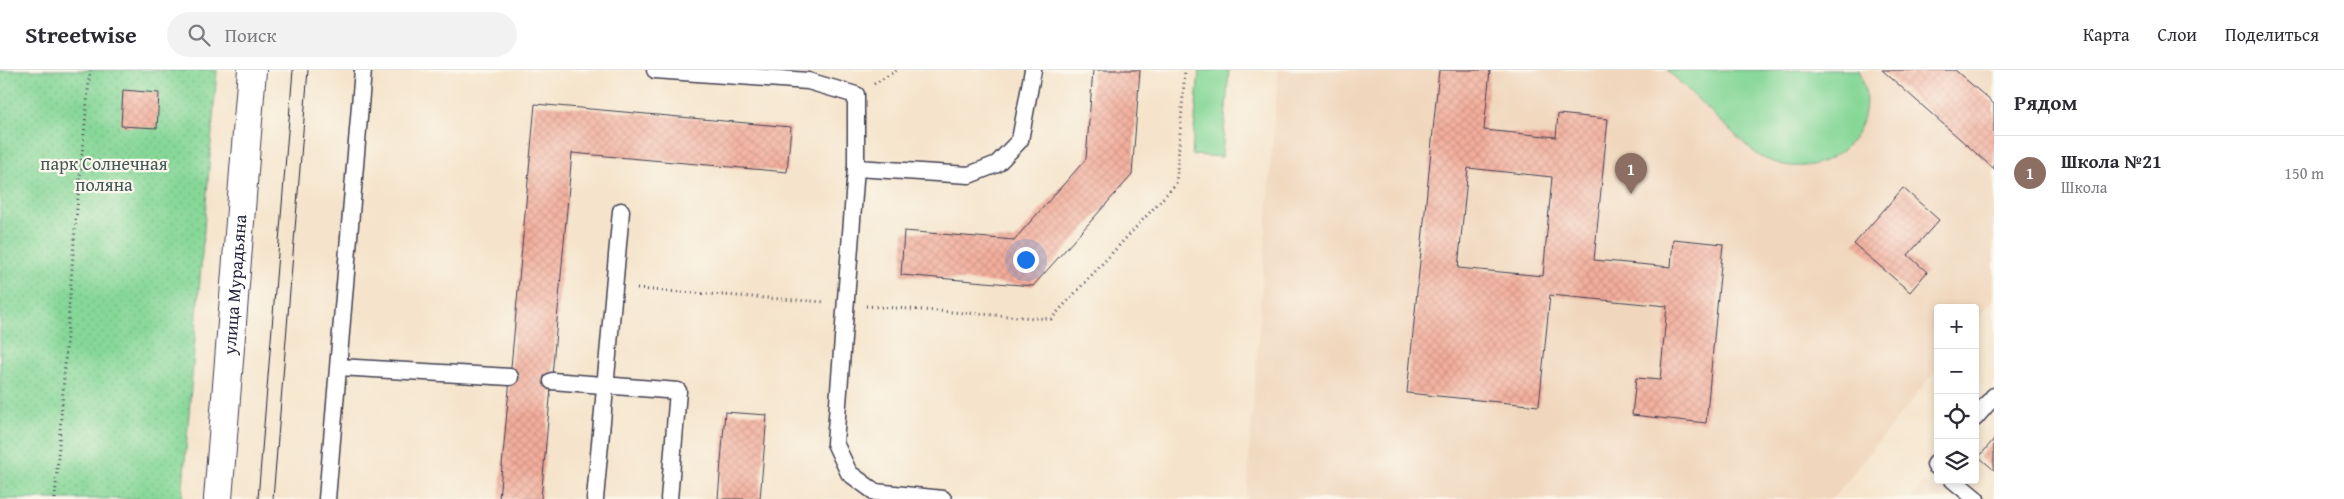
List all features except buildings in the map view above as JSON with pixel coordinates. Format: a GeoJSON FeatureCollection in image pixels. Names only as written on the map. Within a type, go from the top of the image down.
{"type":"FeatureCollection","features":[{"type":"Feature","properties":{"kind":"main road","name":"улица Мурадьяна"},"geometry":{"type":"LineString","coordinates":[[218,499],[252,70]]}},
{"type":"Feature","properties":{"kind":"lane"},"geometry":{"type":"LineString","coordinates":[[327,499],[363,70]]}},
{"type":"Feature","properties":{"kind":"lane"},"geometry":{"type":"LineString","coordinates":[[655,70],[808,81],[856,95],[856,168],[836,443],[849,473],[875,492],[944,499]]}},
{"type":"Feature","properties":{"kind":"lane"},"geometry":{"type":"LineString","coordinates":[[856,168],[969,175],[997,164],[1020,140],[1033,70]]}},
{"type":"Feature","properties":{"kind":"lane"},"geometry":{"type":"LineString","coordinates":[[595,499],[621,211]]}},
{"type":"Feature","properties":{"kind":"lane"},"geometry":{"type":"LineString","coordinates":[[338,367],[510,377]]}},
{"type":"Feature","properties":{"kind":"lane"},"geometry":{"type":"LineString","coordinates":[[552,381],[678,391],[669,499]]}},
{"type":"Feature","properties":{"kind":"lane"},"geometry":{"type":"LineString","coordinates":[[1979,413],[1994,396]]}},
{"type":"Feature","properties":{"kind":"lane"},"geometry":{"type":"LineString","coordinates":[[1959,484],[1976,499]]}},
{"type":"Feature","properties":{"kind":"path"},"geometry":{"type":"LineString","coordinates":[[55,499],[74,242],[90,70]]}},
{"type":"Feature","properties":{"kind":"path"},"geometry":{"type":"LineString","coordinates":[[856,95],[897,70]]}},
{"type":"Feature","properties":{"kind":"path"},"geometry":{"type":"LineString","coordinates":[[614,287],[1051,319],[1176,184],[1185,70]]}},
{"type":"Feature","properties":{"kind":"shaded area"},"geometry":{"type":"Polygon","coordinates":[[[1278,70],[1994,70],[1994,298],[1979,316],[1979,304],[1934,304],[1934,373],[1832,499],[1246,499],[1278,70]]]}},
{"type":"Feature","properties":{"kind":"shaded area"},"geometry":{"type":"Polygon","coordinates":[[[1924,482],[1946,499],[1910,499],[1924,482]]]}},
{"type":"Feature","properties":{"kind":"green space","name":"парк Солнечная поляна"},"geometry":{"type":"Polygon","coordinates":[[[0,70],[217,70],[182,499],[0,499],[0,70]]]}},
{"type":"Feature","properties":{"kind":"green space"},"geometry":{"type":"Polygon","coordinates":[[[1199,70],[1229,70],[1222,157],[1192,155],[1199,70]]]}},
{"type":"Feature","properties":{"kind":"green space"},"geometry":{"type":"Polygon","coordinates":[[[1667,70],[1859,70],[1866,95],[1863,118],[1854,138],[1838,153],[1819,163],[1796,166],[1773,162],[1750,149],[1667,70]]]}},
{"type":"Feature","properties":{"kind":"tram line"},"geometry":{"type":"LineString","coordinates":[[258,499],[293,70]]}},
{"type":"Feature","properties":{"kind":"tram line"},"geometry":{"type":"LineString","coordinates":[[273,499],[308,70]]}},
{"type":"Feature","properties":{"kind":"place","name":"Школа №21"},"geometry":{"type":"Point","coordinates":[1631,194]}}]}
